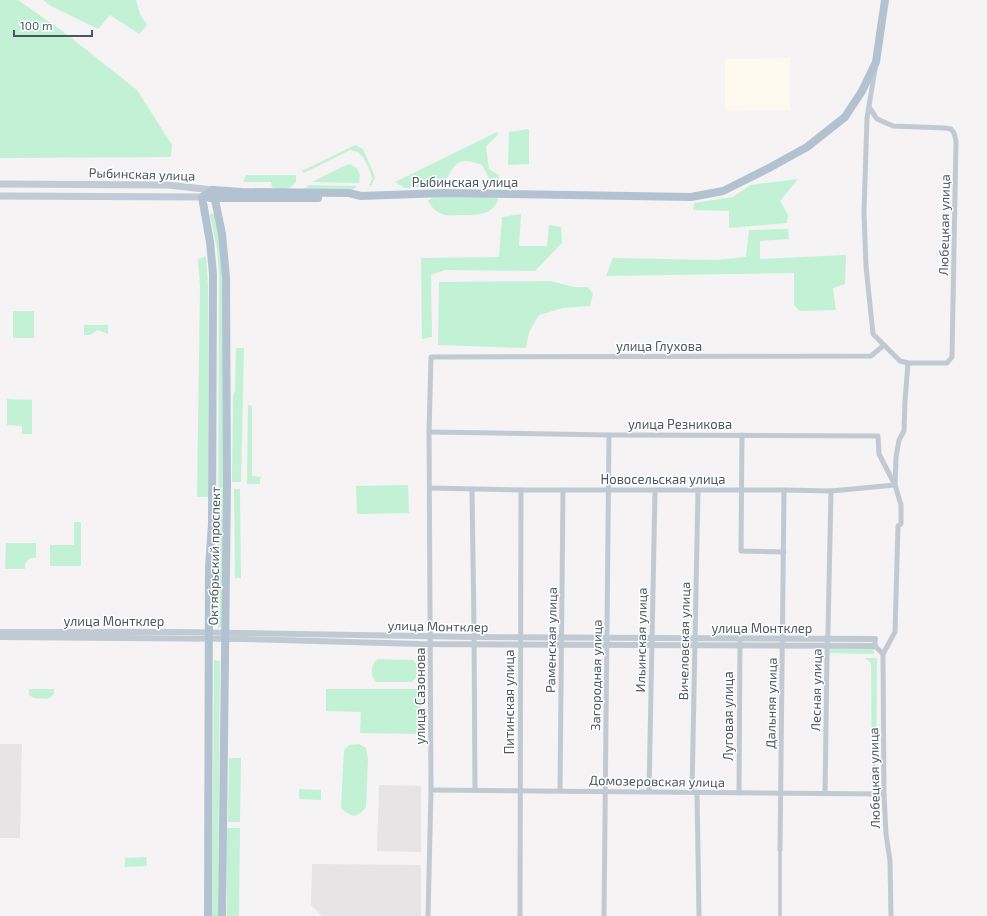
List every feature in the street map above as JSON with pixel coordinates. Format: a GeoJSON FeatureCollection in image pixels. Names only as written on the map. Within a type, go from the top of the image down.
{"type":"FeatureCollection","features":[{"type":"Feature","properties":{"kind":"main road","name":"Рыбинская улица"},"geometry":{"type":"LineString","coordinates":[[0,184],[168,185],[214,194],[241,192],[349,193],[361,196],[444,193],[691,197],[723,191],[769,168],[807,146],[845,117],[862,91],[876,62],[885,0]]}},
{"type":"Feature","properties":{"kind":"main road"},"geometry":{"type":"LineString","coordinates":[[0,196],[202,198],[214,194]]}},
{"type":"Feature","properties":{"kind":"main road","name":"Октябрьский проспект"},"geometry":{"type":"LineString","coordinates":[[214,194],[222,234],[226,277],[227,484],[222,916]]}},
{"type":"Feature","properties":{"kind":"main road","name":"Октябрьский проспект"},"geometry":{"type":"LineString","coordinates":[[202,198],[213,274],[212,524],[209,567],[208,636],[208,916]]}},
{"type":"Feature","properties":{"kind":"street"},"geometry":{"type":"LineString","coordinates":[[876,62],[867,118],[864,212],[866,266],[873,334],[884,345]]}},
{"type":"Feature","properties":{"kind":"street","name":"Любецкая улица"},"geometry":{"type":"LineString","coordinates":[[869,107],[877,119],[893,126],[951,129],[954,133],[956,141],[952,357],[947,363],[908,363],[900,361],[884,345]]}},
{"type":"Feature","properties":{"kind":"street","name":"улица Глухова"},"geometry":{"type":"LineString","coordinates":[[431,357],[871,356],[884,345]]}},
{"type":"Feature","properties":{"kind":"street","name":"улица Сазонова"},"geometry":{"type":"LineString","coordinates":[[428,916],[431,790],[431,357]]}},
{"type":"Feature","properties":{"kind":"street"},"geometry":{"type":"LineString","coordinates":[[895,485],[896,457],[899,440],[904,431],[908,363]]}},
{"type":"Feature","properties":{"kind":"street","name":"улица Резникова"},"geometry":{"type":"LineString","coordinates":[[430,432],[609,435],[878,436],[879,454],[895,485]]}},
{"type":"Feature","properties":{"kind":"street","name":"Загородная улица"},"geometry":{"type":"LineString","coordinates":[[604,916],[609,435]]}},
{"type":"Feature","properties":{"kind":"street"},"geometry":{"type":"LineString","coordinates":[[742,435],[741,551],[784,552]]}},
{"type":"Feature","properties":{"kind":"street","name":"Любецкая улица"},"geometry":{"type":"LineString","coordinates":[[891,916],[890,861],[886,834],[884,794],[883,654],[889,640],[895,632],[898,526],[901,524],[901,506],[895,485]]}},
{"type":"Feature","properties":{"kind":"street","name":"Новосельская улица"},"geometry":{"type":"LineString","coordinates":[[430,488],[521,490],[831,491],[895,485]]}},
{"type":"Feature","properties":{"kind":"street"},"geometry":{"type":"LineString","coordinates":[[472,489],[475,790]]}},
{"type":"Feature","properties":{"kind":"street","name":"Питинская улица"},"geometry":{"type":"LineString","coordinates":[[520,915],[521,490]]}},
{"type":"Feature","properties":{"kind":"street","name":"Раменская улица"},"geometry":{"type":"LineString","coordinates":[[560,790],[563,490]]}},
{"type":"Feature","properties":{"kind":"street","name":"Ильинская улица"},"geometry":{"type":"LineString","coordinates":[[649,792],[655,490]]}},
{"type":"Feature","properties":{"kind":"street","name":"Вичеловская улица"},"geometry":{"type":"LineString","coordinates":[[698,490],[694,642],[694,792],[699,916]]}},
{"type":"Feature","properties":{"kind":"street","name":"Дальняя улица"},"geometry":{"type":"LineString","coordinates":[[780,916],[784,490]]}},
{"type":"Feature","properties":{"kind":"street","name":"Лесная улица"},"geometry":{"type":"LineString","coordinates":[[826,793],[827,646],[831,491]]}},
{"type":"Feature","properties":{"kind":"street","name":"улица Монтклер"},"geometry":{"type":"LineString","coordinates":[[0,632],[208,636]]}},
{"type":"Feature","properties":{"kind":"street","name":"улица Монтклер"},"geometry":{"type":"LineString","coordinates":[[0,637],[225,636],[474,641],[520,644],[562,644],[608,641]]}},
{"type":"Feature","properties":{"kind":"street","name":"улица Монтклер"},"geometry":{"type":"LineString","coordinates":[[474,641],[520,637],[652,642],[783,642],[828,639],[875,639]]}},
{"type":"Feature","properties":{"kind":"street"},"geometry":{"type":"LineString","coordinates":[[875,639],[875,646],[883,654]]}},
{"type":"Feature","properties":{"kind":"street","name":"Луговая улица"},"geometry":{"type":"LineString","coordinates":[[739,793],[740,642]]}},
{"type":"Feature","properties":{"kind":"street","name":"улица Монтклер"},"geometry":{"type":"LineString","coordinates":[[783,642],[827,646],[875,646]]}},
{"type":"Feature","properties":{"kind":"street","name":"Домозеровская улица"},"geometry":{"type":"LineString","coordinates":[[431,790],[884,794]]}},
{"type":"Feature","properties":{"kind":"shaded area"},"geometry":{"type":"Polygon","coordinates":[[[790,58],[790,110],[725,111],[725,59],[790,58]]]}},
{"type":"Feature","properties":{"kind":"shaded area"},"geometry":{"type":"Polygon","coordinates":[[[0,744],[22,744],[20,838],[0,838],[0,744]]]}},
{"type":"Feature","properties":{"kind":"shaded area"},"geometry":{"type":"Polygon","coordinates":[[[379,785],[421,786],[421,852],[377,851],[379,785]]]}},
{"type":"Feature","properties":{"kind":"shaded area"},"geometry":{"type":"Polygon","coordinates":[[[312,864],[421,865],[421,916],[322,916],[311,905],[312,864]]]}},
{"type":"Feature","properties":{"kind":"green space"},"geometry":{"type":"Polygon","coordinates":[[[0,0],[18,0],[65,33],[137,90],[172,145],[171,157],[0,158],[0,0]]]}},
{"type":"Feature","properties":{"kind":"green space"},"geometry":{"type":"Polygon","coordinates":[[[43,0],[136,0],[140,14],[147,25],[139,34],[110,15],[98,29],[51,6],[43,0]]]}},
{"type":"Feature","properties":{"kind":"green space"},"geometry":{"type":"Polygon","coordinates":[[[529,129],[529,164],[508,165],[509,132],[529,129]]]}},
{"type":"Feature","properties":{"kind":"green space"},"geometry":{"type":"Polygon","coordinates":[[[497,132],[498,135],[486,146],[489,169],[499,175],[499,181],[497,184],[491,182],[482,165],[467,161],[457,164],[454,167],[443,186],[405,188],[395,182],[497,132]]]}},
{"type":"Feature","properties":{"kind":"green space"},"geometry":{"type":"Polygon","coordinates":[[[355,145],[363,149],[373,172],[375,178],[371,186],[369,185],[372,179],[370,171],[363,157],[358,152],[350,150],[304,173],[302,171],[355,145]]]}},
{"type":"Feature","properties":{"kind":"green space"},"geometry":{"type":"Polygon","coordinates":[[[349,164],[357,168],[360,175],[359,183],[312,182],[346,165],[349,164]]]}},
{"type":"Feature","properties":{"kind":"green space"},"geometry":{"type":"Polygon","coordinates":[[[246,175],[296,175],[296,182],[291,187],[282,190],[272,187],[271,182],[243,182],[246,175]]]}},
{"type":"Feature","properties":{"kind":"green space"},"geometry":{"type":"Polygon","coordinates":[[[798,179],[780,201],[788,215],[787,223],[729,228],[729,211],[693,210],[694,203],[733,197],[751,185],[798,179]]]}},
{"type":"Feature","properties":{"kind":"green space"},"geometry":{"type":"Polygon","coordinates":[[[309,185],[357,187],[351,190],[304,189],[309,185]]]}},
{"type":"Feature","properties":{"kind":"green space"},"geometry":{"type":"Polygon","coordinates":[[[433,197],[497,197],[498,200],[492,209],[482,214],[445,215],[435,210],[431,206],[428,201],[433,197]]]}},
{"type":"Feature","properties":{"kind":"green space"},"geometry":{"type":"Polygon","coordinates":[[[212,213],[214,214],[221,246],[224,276],[222,627],[218,628],[219,274],[217,249],[210,215],[212,213]]]}},
{"type":"Feature","properties":{"kind":"green space"},"geometry":{"type":"Polygon","coordinates":[[[521,214],[519,246],[547,246],[549,225],[561,227],[562,243],[535,271],[445,270],[431,275],[432,337],[422,339],[421,258],[499,257],[502,217],[521,214]]]}},
{"type":"Feature","properties":{"kind":"green space"},"geometry":{"type":"Polygon","coordinates":[[[788,229],[789,239],[760,241],[760,259],[846,255],[845,284],[833,288],[836,310],[800,311],[794,305],[794,273],[606,276],[613,258],[716,260],[746,257],[749,230],[788,229]]]}},
{"type":"Feature","properties":{"kind":"green space"},"geometry":{"type":"Polygon","coordinates":[[[206,256],[208,286],[208,497],[197,497],[200,286],[198,259],[206,256]]]}},
{"type":"Feature","properties":{"kind":"green space"},"geometry":{"type":"Polygon","coordinates":[[[550,281],[574,287],[588,287],[593,294],[590,306],[563,308],[539,315],[529,332],[526,348],[438,345],[439,282],[550,281]]]}},
{"type":"Feature","properties":{"kind":"green space"},"geometry":{"type":"Polygon","coordinates":[[[13,311],[34,311],[34,338],[13,338],[13,311]]]}},
{"type":"Feature","properties":{"kind":"green space"},"geometry":{"type":"Polygon","coordinates":[[[84,325],[108,325],[108,334],[98,330],[90,335],[84,335],[84,325]]]}},
{"type":"Feature","properties":{"kind":"green space"},"geometry":{"type":"Polygon","coordinates":[[[236,348],[244,348],[241,482],[232,482],[233,396],[235,391],[236,348]]]}},
{"type":"Feature","properties":{"kind":"green space"},"geometry":{"type":"Polygon","coordinates":[[[7,399],[32,400],[32,434],[22,434],[22,426],[7,425],[7,399]]]}},
{"type":"Feature","properties":{"kind":"green space"},"geometry":{"type":"Polygon","coordinates":[[[248,405],[252,406],[252,476],[263,477],[260,478],[260,484],[247,484],[248,405]]]}},
{"type":"Feature","properties":{"kind":"green space"},"geometry":{"type":"Polygon","coordinates":[[[408,485],[409,513],[357,514],[356,486],[408,485]]]}},
{"type":"Feature","properties":{"kind":"green space"},"geometry":{"type":"Polygon","coordinates":[[[234,489],[240,489],[241,578],[235,578],[234,489]]]}},
{"type":"Feature","properties":{"kind":"green space"},"geometry":{"type":"Polygon","coordinates":[[[74,522],[81,522],[81,566],[50,566],[50,545],[74,545],[74,522]]]}},
{"type":"Feature","properties":{"kind":"green space"},"geometry":{"type":"Polygon","coordinates":[[[6,543],[36,543],[36,558],[31,558],[28,560],[25,564],[25,569],[5,569],[6,543]]]}},
{"type":"Feature","properties":{"kind":"green space"},"geometry":{"type":"Polygon","coordinates":[[[831,649],[874,649],[874,654],[829,653],[831,649]]]}},
{"type":"Feature","properties":{"kind":"green space"},"geometry":{"type":"Polygon","coordinates":[[[865,658],[877,658],[876,792],[872,792],[871,663],[865,658]]]}},
{"type":"Feature","properties":{"kind":"green space"},"geometry":{"type":"Polygon","coordinates":[[[378,659],[413,660],[417,665],[416,678],[411,682],[376,682],[372,673],[372,667],[378,659]]]}},
{"type":"Feature","properties":{"kind":"green space"},"geometry":{"type":"Polygon","coordinates":[[[214,660],[220,661],[218,916],[212,916],[214,660]]]}},
{"type":"Feature","properties":{"kind":"green space"},"geometry":{"type":"Polygon","coordinates":[[[54,689],[54,694],[48,699],[34,698],[29,695],[29,690],[54,689]]]}},
{"type":"Feature","properties":{"kind":"green space"},"geometry":{"type":"Polygon","coordinates":[[[326,689],[421,689],[421,734],[360,733],[361,712],[326,711],[326,689]]]}},
{"type":"Feature","properties":{"kind":"green space"},"geometry":{"type":"Polygon","coordinates":[[[359,744],[366,748],[368,759],[366,807],[361,813],[354,816],[345,812],[341,807],[344,750],[349,745],[359,744]]]}},
{"type":"Feature","properties":{"kind":"green space"},"geometry":{"type":"Polygon","coordinates":[[[229,758],[241,758],[240,822],[228,822],[229,758]]]}},
{"type":"Feature","properties":{"kind":"green space"},"geometry":{"type":"Polygon","coordinates":[[[299,789],[321,790],[321,800],[299,799],[299,789]]]}},
{"type":"Feature","properties":{"kind":"green space"},"geometry":{"type":"Polygon","coordinates":[[[227,828],[240,828],[239,916],[227,916],[227,828]]]}},
{"type":"Feature","properties":{"kind":"green space"},"geometry":{"type":"Polygon","coordinates":[[[146,857],[147,866],[125,867],[125,858],[146,857]]]}}]}
